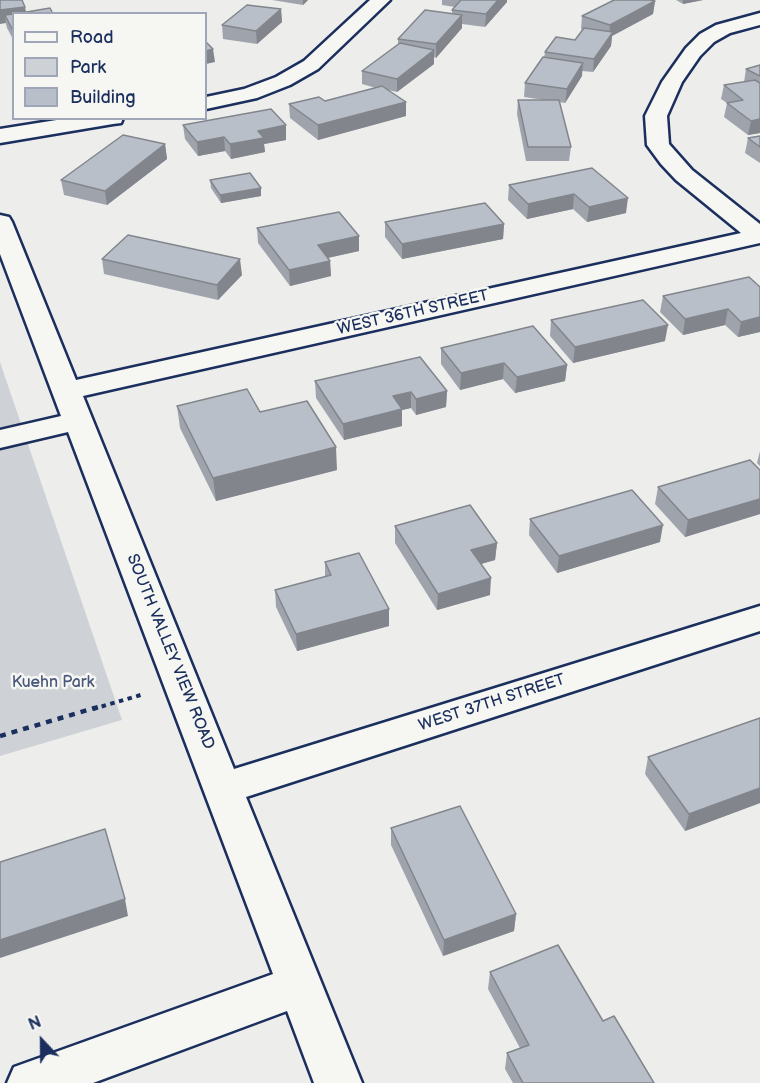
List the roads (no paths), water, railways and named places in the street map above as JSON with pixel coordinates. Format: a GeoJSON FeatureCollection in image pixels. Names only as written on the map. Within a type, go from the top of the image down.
{"type":"FeatureCollection","features":[{"type":"Feature","properties":{"kind":"street"},"geometry":{"type":"LineString","coordinates":[[207,103],[250,94],[283,81],[311,65],[381,0]]}},
{"type":"Feature","properties":{"kind":"street"},"geometry":{"type":"LineString","coordinates":[[760,19],[723,29],[707,38],[693,52],[672,82],[656,116],[658,145],[669,159],[684,175],[760,236]]}},
{"type":"Feature","properties":{"kind":"street"},"geometry":{"type":"LineString","coordinates":[[0,136],[100,120]]}},
{"type":"Feature","properties":{"kind":"street","name":"SOUTH VALLEY VIEW ROAD"},"geometry":{"type":"LineString","coordinates":[[0,222],[12,286],[72,406],[338,1083]]}},
{"type":"Feature","properties":{"kind":"street","name":"WEST 36TH STREET"},"geometry":{"type":"LineString","coordinates":[[0,439],[72,406],[760,236]]}},
{"type":"Feature","properties":{"kind":"street","name":"WEST 37TH STREET"},"geometry":{"type":"LineString","coordinates":[[224,788],[760,618]]}},
{"type":"Feature","properties":{"kind":"street"},"geometry":{"type":"LineString","coordinates":[[31,1083],[300,985]]}},
{"type":"Feature","properties":{"kind":"park label","name":"Kuehn Park"},"geometry":{"type":"Point","coordinates":[53,683]}}]}
